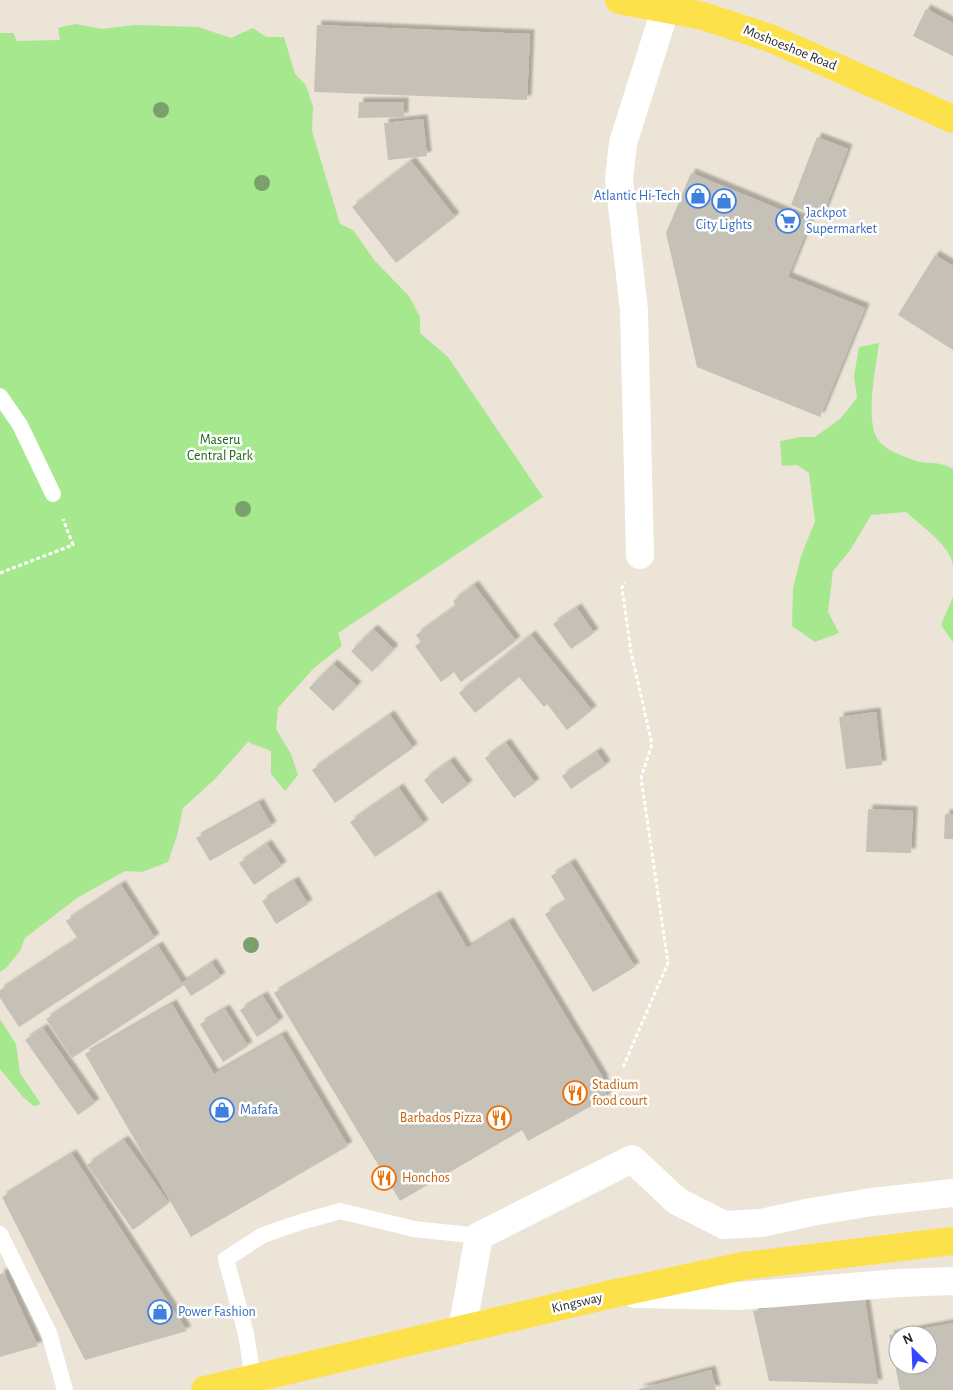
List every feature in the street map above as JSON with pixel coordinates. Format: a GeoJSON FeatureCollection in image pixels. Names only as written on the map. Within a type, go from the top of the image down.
{"type":"FeatureCollection","features":[{"type":"Feature","properties":{"kind":"main road","name":"Moshoeshoe Road"},"geometry":{"type":"LineString","coordinates":[[619,0],[665,10],[705,8],[953,118]]}},
{"type":"Feature","properties":{"kind":"main road","name":"Kingsway"},"geometry":{"type":"LineString","coordinates":[[205,1390],[612,1294],[743,1266],[953,1241]]}},
{"type":"Feature","properties":{"kind":"street"},"geometry":{"type":"LineString","coordinates":[[640,555],[634,310],[619,179],[623,143],[665,10]]}},
{"type":"Feature","properties":{"kind":"street"},"geometry":{"type":"LineString","coordinates":[[462,1330],[479,1236],[632,1159],[678,1201],[724,1225],[761,1223],[811,1212],[872,1202],[953,1193]]}},
{"type":"Feature","properties":{"kind":"street"},"geometry":{"type":"LineString","coordinates":[[612,1294],[740,1296],[899,1283],[953,1282]]}},
{"type":"Feature","properties":{"kind":"lane"},"geometry":{"type":"LineString","coordinates":[[0,396],[20,425],[53,494]]}},
{"type":"Feature","properties":{"kind":"lane"},"geometry":{"type":"LineString","coordinates":[[254,1378],[246,1334],[226,1259],[263,1236],[301,1222],[340,1211],[414,1229],[479,1236]]}},
{"type":"Feature","properties":{"kind":"lane"},"geometry":{"type":"LineString","coordinates":[[0,1234],[49,1333],[65,1390]]}},
{"type":"Feature","properties":{"kind":"path"},"geometry":{"type":"LineString","coordinates":[[0,573],[73,545],[53,494]]}},
{"type":"Feature","properties":{"kind":"path"},"geometry":{"type":"LineString","coordinates":[[623,1067],[668,963],[641,778],[652,744],[631,652],[622,588],[640,555]]}},
{"type":"Feature","properties":{"kind":"green space","name":"Maseru Central Park"},"geometry":{"type":"Polygon","coordinates":[[[75,24],[102,29],[135,25],[198,27],[231,38],[253,28],[266,37],[284,37],[295,74],[306,85],[313,107],[312,131],[340,224],[353,230],[375,261],[409,296],[420,317],[420,333],[448,357],[543,497],[338,633],[342,646],[314,668],[278,708],[276,729],[291,754],[298,775],[285,791],[271,774],[271,751],[248,742],[215,779],[183,808],[177,836],[168,862],[142,872],[125,871],[77,898],[25,938],[20,951],[7,967],[0,972],[0,33],[13,33],[17,41],[60,40],[58,28],[75,24]]]}},
{"type":"Feature","properties":{"kind":"green space"},"geometry":{"type":"Polygon","coordinates":[[[879,343],[872,392],[872,417],[877,438],[893,452],[913,460],[942,464],[953,469],[953,565],[951,558],[941,543],[906,512],[871,515],[851,549],[833,571],[828,612],[839,633],[815,642],[792,626],[793,589],[801,556],[815,521],[809,473],[797,465],[782,466],[780,441],[801,437],[815,437],[840,419],[857,398],[854,376],[859,347],[879,343]]]}},
{"type":"Feature","properties":{"kind":"green space"},"geometry":{"type":"Polygon","coordinates":[[[953,597],[953,642],[941,625],[953,597]]]}},
{"type":"Feature","properties":{"kind":"green space"},"geometry":{"type":"Polygon","coordinates":[[[0,1019],[16,1044],[20,1073],[41,1104],[34,1106],[23,1097],[0,1069],[0,1019]]]}},
{"type":"Feature","properties":{"kind":"building"},"geometry":{"type":"Polygon","coordinates":[[[926,9],[953,23],[953,56],[913,36],[926,9]]]}},
{"type":"Feature","properties":{"kind":"building"},"geometry":{"type":"Polygon","coordinates":[[[317,25],[530,34],[527,100],[314,92],[317,25]]]}},
{"type":"Feature","properties":{"kind":"building"},"geometry":{"type":"Polygon","coordinates":[[[359,102],[404,102],[404,117],[358,118],[359,102]]]}},
{"type":"Feature","properties":{"kind":"building"},"geometry":{"type":"Polygon","coordinates":[[[423,119],[427,156],[388,160],[384,123],[423,119]]]}},
{"type":"Feature","properties":{"kind":"building"},"geometry":{"type":"Polygon","coordinates":[[[817,137],[848,149],[822,217],[791,205],[817,137]]]}},
{"type":"Feature","properties":{"kind":"building"},"geometry":{"type":"Polygon","coordinates":[[[411,161],[455,217],[396,263],[352,207],[411,161]]]}},
{"type":"Feature","properties":{"kind":"building"},"geometry":{"type":"Polygon","coordinates":[[[691,173],[810,222],[788,277],[865,308],[820,417],[697,367],[666,233],[691,173]]]}},
{"type":"Feature","properties":{"kind":"building"},"geometry":{"type":"Polygon","coordinates":[[[935,255],[953,266],[953,350],[898,315],[935,255]]]}},
{"type":"Feature","properties":{"kind":"building"},"geometry":{"type":"Polygon","coordinates":[[[474,585],[516,641],[461,682],[454,672],[441,682],[415,646],[421,642],[416,635],[456,606],[453,601],[474,585]]]}},
{"type":"Feature","properties":{"kind":"building"},"geometry":{"type":"Polygon","coordinates":[[[577,608],[594,633],[571,649],[553,624],[577,608]]]}},
{"type":"Feature","properties":{"kind":"building"},"geometry":{"type":"Polygon","coordinates":[[[373,629],[394,649],[372,672],[351,651],[373,629]]]}},
{"type":"Feature","properties":{"kind":"building"},"geometry":{"type":"Polygon","coordinates":[[[531,635],[592,710],[567,730],[547,704],[544,707],[519,677],[475,713],[459,693],[531,635]]]}},
{"type":"Feature","properties":{"kind":"building"},"geometry":{"type":"Polygon","coordinates":[[[333,664],[357,686],[333,711],[309,688],[333,664]]]}},
{"type":"Feature","properties":{"kind":"building"},"geometry":{"type":"Polygon","coordinates":[[[876,712],[882,765],[846,769],[839,717],[876,712]]]}},
{"type":"Feature","properties":{"kind":"building"},"geometry":{"type":"Polygon","coordinates":[[[390,715],[413,748],[335,803],[312,770],[390,715]]]}},
{"type":"Feature","properties":{"kind":"building"},"geometry":{"type":"Polygon","coordinates":[[[506,743],[535,783],[514,798],[485,758],[506,743]]]}},
{"type":"Feature","properties":{"kind":"building"},"geometry":{"type":"Polygon","coordinates":[[[597,752],[606,765],[571,789],[562,776],[597,752]]]}},
{"type":"Feature","properties":{"kind":"building"},"geometry":{"type":"Polygon","coordinates":[[[450,761],[468,785],[442,804],[424,780],[450,761]]]}},
{"type":"Feature","properties":{"kind":"building"},"geometry":{"type":"Polygon","coordinates":[[[399,788],[424,824],[375,857],[350,822],[399,788]]]}},
{"type":"Feature","properties":{"kind":"building"},"geometry":{"type":"Polygon","coordinates":[[[259,803],[272,826],[210,861],[196,838],[259,803]]]}},
{"type":"Feature","properties":{"kind":"building"},"geometry":{"type":"Polygon","coordinates":[[[868,809],[913,811],[911,853],[866,852],[868,809]]]}},
{"type":"Feature","properties":{"kind":"building"},"geometry":{"type":"Polygon","coordinates":[[[945,814],[953,814],[953,839],[944,839],[945,814]]]}},
{"type":"Feature","properties":{"kind":"building"},"geometry":{"type":"Polygon","coordinates":[[[267,844],[282,866],[254,885],[239,863],[267,844]]]}},
{"type":"Feature","properties":{"kind":"building"},"geometry":{"type":"Polygon","coordinates":[[[571,863],[635,967],[593,992],[545,914],[566,901],[551,876],[571,863]]]}},
{"type":"Feature","properties":{"kind":"building"},"geometry":{"type":"Polygon","coordinates":[[[294,881],[308,904],[276,924],[262,901],[294,881]]]}},
{"type":"Feature","properties":{"kind":"building"},"geometry":{"type":"Polygon","coordinates":[[[121,885],[155,938],[19,1027],[0,998],[0,990],[78,939],[66,921],[121,885]]]}},
{"type":"Feature","properties":{"kind":"building"},"geometry":{"type":"Polygon","coordinates":[[[436,895],[467,948],[509,922],[603,1078],[606,1098],[528,1141],[522,1130],[400,1201],[274,993],[436,895]]]}},
{"type":"Feature","properties":{"kind":"building"},"geometry":{"type":"Polygon","coordinates":[[[158,946],[182,983],[212,963],[221,977],[191,996],[184,985],[72,1058],[46,1019],[158,946]]]}},
{"type":"Feature","properties":{"kind":"building"},"geometry":{"type":"Polygon","coordinates":[[[263,996],[279,1022],[257,1037],[240,1010],[263,996]]]}},
{"type":"Feature","properties":{"kind":"building","name":"Mafafa"},"geometry":{"type":"Polygon","coordinates":[[[172,1004],[214,1074],[282,1035],[348,1146],[191,1237],[85,1054],[172,1004]]]}},
{"type":"Feature","properties":{"kind":"building"},"geometry":{"type":"Polygon","coordinates":[[[225,1009],[248,1046],[223,1062],[200,1024],[225,1009]]]}},
{"type":"Feature","properties":{"kind":"building"},"geometry":{"type":"Polygon","coordinates":[[[43,1028],[95,1103],[78,1115],[25,1040],[43,1028]]]}},
{"type":"Feature","properties":{"kind":"building"},"geometry":{"type":"Polygon","coordinates":[[[124,1140],[169,1203],[133,1230],[87,1165],[124,1140]]]}},
{"type":"Feature","properties":{"kind":"building"},"geometry":{"type":"Polygon","coordinates":[[[72,1154],[187,1331],[85,1360],[2,1197],[72,1154]]]}},
{"type":"Feature","properties":{"kind":"building"},"geometry":{"type":"Polygon","coordinates":[[[4,1273],[38,1346],[0,1357],[0,1274],[4,1273]]]}},
{"type":"Feature","properties":{"kind":"building"},"geometry":{"type":"Polygon","coordinates":[[[864,1293],[878,1384],[769,1381],[753,1311],[864,1293]]]}},
{"type":"Feature","properties":{"kind":"building"},"geometry":{"type":"Polygon","coordinates":[[[953,1323],[953,1390],[900,1390],[897,1375],[938,1375],[938,1326],[953,1323]]]}},
{"type":"Feature","properties":{"kind":"building"},"geometry":{"type":"Polygon","coordinates":[[[711,1370],[716,1390],[639,1390],[639,1389],[711,1370]]]}},
{"type":"Feature","properties":{"kind":"place","name":"Atlantic Hi-Tech"},"geometry":{"type":"Point","coordinates":[698,196]}},
{"type":"Feature","properties":{"kind":"place","name":"City Lights"},"geometry":{"type":"Point","coordinates":[724,201]}},
{"type":"Feature","properties":{"kind":"place","name":"Jackpot Supermarket"},"geometry":{"type":"Point","coordinates":[788,221]}},
{"type":"Feature","properties":{"kind":"place","name":"Stadium food court"},"geometry":{"type":"Point","coordinates":[575,1093]}},
{"type":"Feature","properties":{"kind":"place","name":"Mafafa"},"geometry":{"type":"Point","coordinates":[222,1110]}},
{"type":"Feature","properties":{"kind":"place","name":"Barbados Pizza"},"geometry":{"type":"Point","coordinates":[499,1118]}},
{"type":"Feature","properties":{"kind":"place","name":"Honchos"},"geometry":{"type":"Point","coordinates":[384,1178]}},
{"type":"Feature","properties":{"kind":"place","name":"Power Fashion"},"geometry":{"type":"Point","coordinates":[160,1312]}}]}
